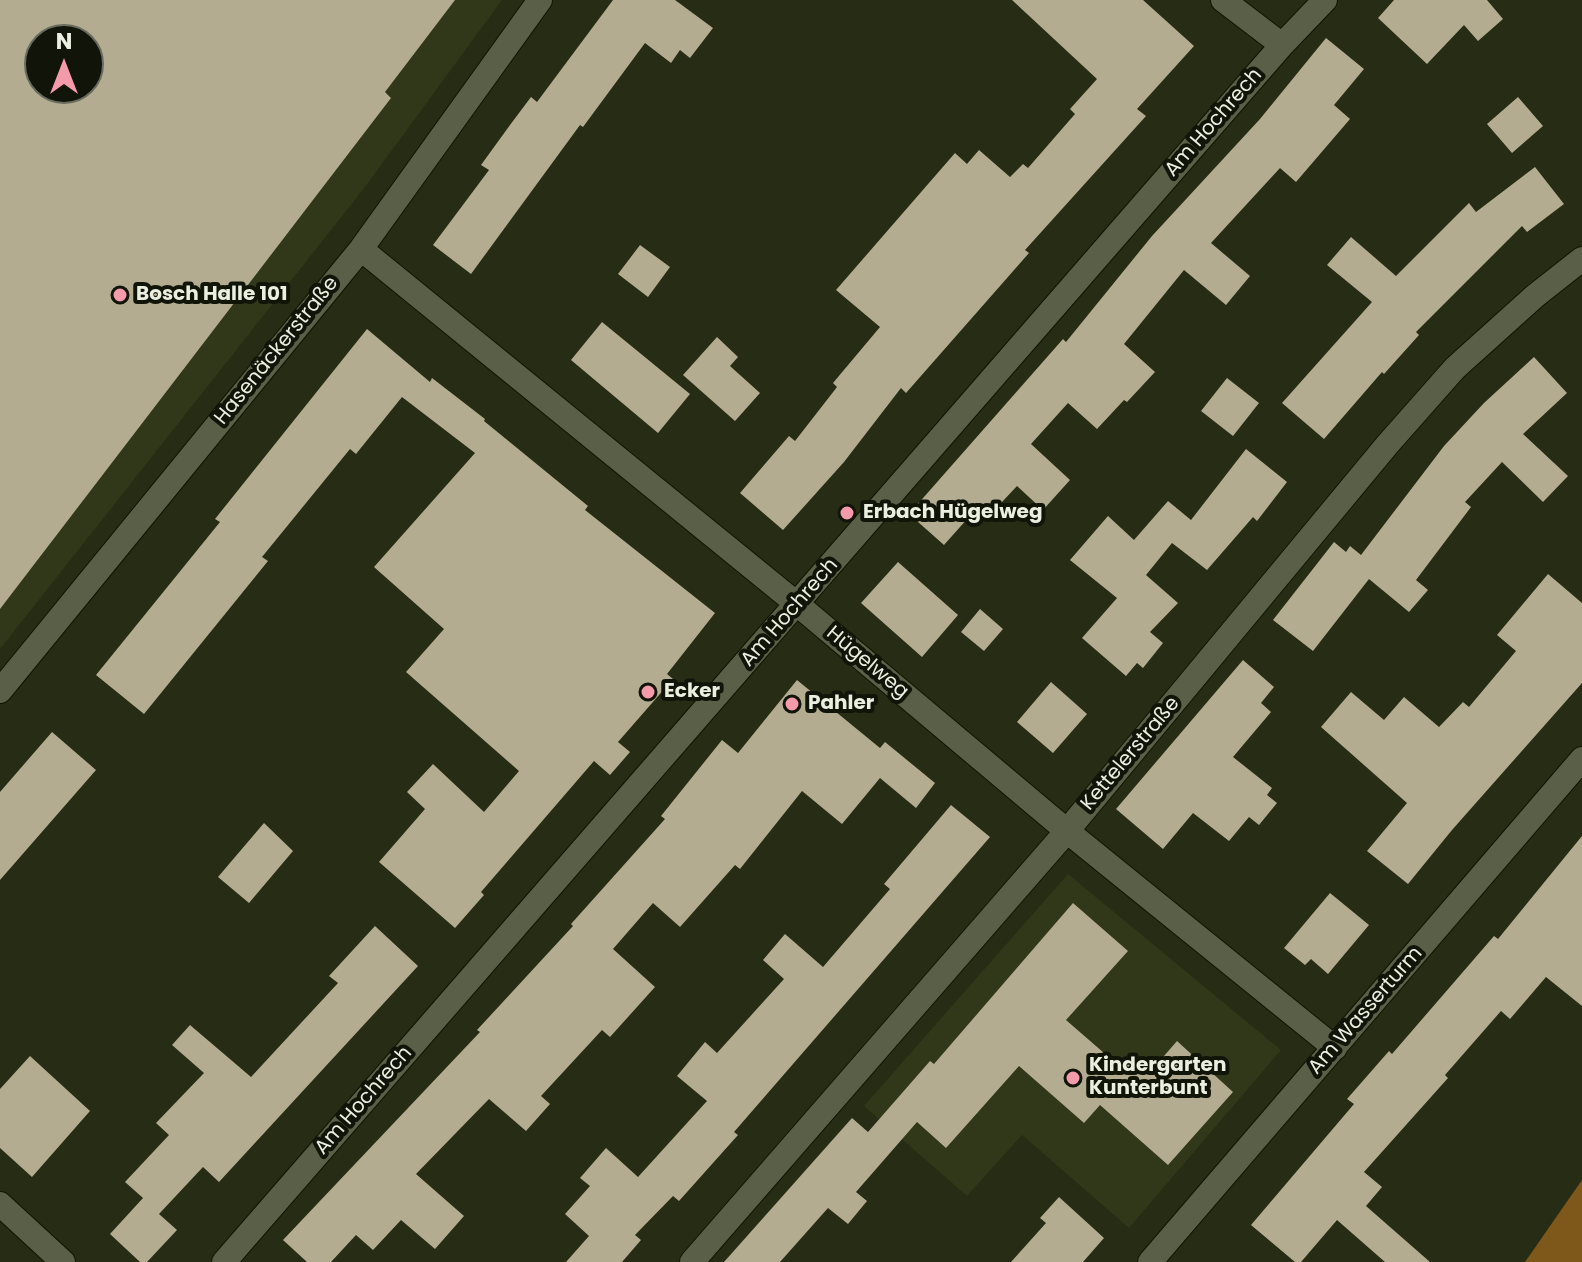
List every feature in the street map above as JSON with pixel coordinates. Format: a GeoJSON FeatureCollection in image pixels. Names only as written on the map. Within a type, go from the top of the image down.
{"type":"FeatureCollection","features":[{"type":"Feature","properties":{"kind":"street","name":"Hasenäckerstraße"},"geometry":{"type":"LineString","coordinates":[[0,691],[361,249],[540,0]]}},
{"type":"Feature","properties":{"kind":"street"},"geometry":{"type":"LineString","coordinates":[[1223,0],[1282,45]]}},
{"type":"Feature","properties":{"kind":"street","name":"Am Hochrech"},"geometry":{"type":"LineString","coordinates":[[224,1262],[1282,45],[1325,0]]}},
{"type":"Feature","properties":{"kind":"street","name":"Hügelweg"},"geometry":{"type":"LineString","coordinates":[[361,249],[1335,1048]]}},
{"type":"Feature","properties":{"kind":"street","name":"Kettelerstraße"},"geometry":{"type":"LineString","coordinates":[[692,1262],[1067,831],[1387,445],[1455,368],[1535,296],[1582,259]]}},
{"type":"Feature","properties":{"kind":"street","name":"Am Wasserturm"},"geometry":{"type":"LineString","coordinates":[[1150,1262],[1582,759]]}},
{"type":"Feature","properties":{"kind":"street"},"geometry":{"type":"LineString","coordinates":[[0,1204],[63,1262]]}},
{"type":"Feature","properties":{"kind":"shaded area","name":"Bosch Halle 101"},"geometry":{"type":"Polygon","coordinates":[[[0,0],[502,0],[365,187],[0,649],[0,0]]]}},
{"type":"Feature","properties":{"kind":"shaded area","name":"Kindergarten Kunterbunt"},"geometry":{"type":"Polygon","coordinates":[[[1068,874],[1281,1050],[1129,1228],[1022,1135],[967,1196],[864,1106],[1068,874]]]}},
{"type":"Feature","properties":{"kind":"shaded area"},"geometry":{"type":"Polygon","coordinates":[[[1582,1180],[1582,1262],[1525,1262],[1582,1180]]]}},
{"type":"Feature","properties":{"kind":"building","name":"Bosch Halle 101"},"geometry":{"type":"Polygon","coordinates":[[[0,0],[455,0],[385,92],[391,98],[0,609],[0,0]]]}},
{"type":"Feature","properties":{"kind":"building"},"geometry":{"type":"Polygon","coordinates":[[[613,0],[675,0],[713,28],[690,58],[680,50],[671,63],[645,43],[583,127],[580,125],[471,274],[433,245],[489,170],[481,165],[510,125],[531,97],[537,102],[613,0]]]}},
{"type":"Feature","properties":{"kind":"building"},"geometry":{"type":"Polygon","coordinates":[[[1012,0],[1143,0],[1194,46],[1137,109],[1146,116],[1025,250],[1029,253],[906,393],[901,388],[844,462],[783,530],[740,493],[789,436],[795,441],[837,387],[833,383],[880,327],[836,290],[955,153],[967,164],[979,150],[1010,177],[1023,164],[1028,168],[1075,114],[1070,109],[1097,79],[1012,0]]]}},
{"type":"Feature","properties":{"kind":"building"},"geometry":{"type":"Polygon","coordinates":[[[1394,0],[1487,0],[1503,19],[1478,41],[1464,25],[1427,64],[1378,18],[1394,0]]]}},
{"type":"Feature","properties":{"kind":"building"},"geometry":{"type":"Polygon","coordinates":[[[1326,38],[1364,69],[1334,105],[1350,119],[1296,182],[1280,168],[1211,243],[1250,276],[1226,305],[1184,270],[1124,344],[1155,372],[1097,429],[1068,403],[1031,444],[1070,480],[1043,510],[1017,486],[987,518],[976,509],[944,545],[909,514],[1063,339],[1066,342],[1152,236],[1260,119],[1326,38]]]}},
{"type":"Feature","properties":{"kind":"building"},"geometry":{"type":"Polygon","coordinates":[[[1518,97],[1543,126],[1512,153],[1487,124],[1518,97]]]}},
{"type":"Feature","properties":{"kind":"building"},"geometry":{"type":"Polygon","coordinates":[[[1535,167],[1564,204],[1527,232],[1522,226],[1416,332],[1419,335],[1324,439],[1282,403],[1372,302],[1327,265],[1351,237],[1396,276],[1469,203],[1476,212],[1535,167]]]}},
{"type":"Feature","properties":{"kind":"building"},"geometry":{"type":"Polygon","coordinates":[[[640,245],[670,267],[648,297],[618,274],[640,245]]]}},
{"type":"Feature","properties":{"kind":"building"},"geometry":{"type":"Polygon","coordinates":[[[602,322],[690,394],[658,433],[571,360],[602,322]]]}},
{"type":"Feature","properties":{"kind":"building"},"geometry":{"type":"Polygon","coordinates":[[[367,329],[430,382],[432,378],[485,419],[588,506],[585,510],[715,613],[667,674],[673,679],[618,742],[630,752],[610,775],[594,761],[481,892],[484,895],[455,928],[379,862],[425,809],[407,792],[433,764],[484,812],[519,771],[406,672],[444,629],[374,567],[475,453],[402,397],[356,454],[350,449],[262,557],[268,561],[144,714],[96,675],[220,522],[215,519],[367,329]]]}},
{"type":"Feature","properties":{"kind":"building"},"geometry":{"type":"Polygon","coordinates":[[[717,337],[738,357],[730,366],[760,393],[735,421],[683,375],[717,337]]]}},
{"type":"Feature","properties":{"kind":"building"},"geometry":{"type":"Polygon","coordinates":[[[1534,357],[1567,393],[1523,434],[1568,476],[1543,502],[1502,462],[1465,502],[1471,507],[1416,580],[1428,590],[1409,612],[1369,579],[1313,651],[1273,620],[1334,542],[1346,552],[1350,546],[1361,555],[1444,446],[1484,403],[1534,357]]]}},
{"type":"Feature","properties":{"kind":"building"},"geometry":{"type":"Polygon","coordinates":[[[1227,378],[1259,403],[1233,436],[1201,411],[1227,378]]]}},
{"type":"Feature","properties":{"kind":"building"},"geometry":{"type":"Polygon","coordinates":[[[1246,449],[1287,482],[1257,521],[1253,517],[1207,570],[1172,543],[1146,575],[1178,603],[1150,632],[1163,643],[1143,668],[1137,663],[1126,676],[1082,638],[1117,598],[1070,560],[1108,516],[1134,540],[1168,501],[1191,520],[1246,449]]]}},
{"type":"Feature","properties":{"kind":"building"},"geometry":{"type":"Polygon","coordinates":[[[898,562],[958,615],[922,657],[861,603],[898,562]]]}},
{"type":"Feature","properties":{"kind":"building"},"geometry":{"type":"Polygon","coordinates":[[[1548,574],[1582,603],[1582,683],[1408,884],[1367,851],[1407,803],[1321,727],[1351,692],[1384,720],[1404,697],[1439,727],[1463,702],[1469,707],[1516,651],[1497,635],[1548,574]]]}},
{"type":"Feature","properties":{"kind":"building"},"geometry":{"type":"Polygon","coordinates":[[[980,609],[1003,629],[984,651],[961,632],[980,609]]]}},
{"type":"Feature","properties":{"kind":"building"},"geometry":{"type":"Polygon","coordinates":[[[1243,660],[1274,687],[1261,703],[1271,712],[1233,757],[1272,788],[1267,795],[1277,803],[1259,825],[1249,817],[1229,841],[1193,813],[1163,849],[1116,809],[1243,660]]]}},
{"type":"Feature","properties":{"kind":"building"},"geometry":{"type":"Polygon","coordinates":[[[797,680],[880,748],[885,742],[935,783],[916,808],[880,778],[842,824],[802,791],[740,869],[735,865],[680,927],[653,903],[613,949],[655,987],[610,1037],[602,1030],[541,1096],[550,1104],[526,1131],[489,1099],[416,1174],[464,1216],[435,1249],[401,1220],[373,1250],[356,1235],[331,1262],[307,1262],[283,1240],[480,1032],[477,1030],[573,926],[571,924],[665,819],[661,816],[722,740],[738,753],[797,680]]]}},
{"type":"Feature","properties":{"kind":"building"},"geometry":{"type":"Polygon","coordinates":[[[1051,682],[1087,714],[1053,753],[1017,722],[1051,682]]]}},
{"type":"Feature","properties":{"kind":"building"},"geometry":{"type":"Polygon","coordinates":[[[52,732],[96,770],[0,880],[0,792],[52,732]]]}},
{"type":"Feature","properties":{"kind":"building"},"geometry":{"type":"Polygon","coordinates":[[[951,805],[990,837],[734,1132],[738,1135],[679,1201],[673,1196],[635,1235],[641,1240],[622,1262],[566,1262],[589,1236],[565,1214],[590,1186],[580,1178],[606,1148],[638,1177],[707,1101],[677,1076],[705,1042],[717,1053],[784,979],[763,960],[785,934],[823,967],[890,889],[884,884],[951,805]]]}},
{"type":"Feature","properties":{"kind":"building"},"geometry":{"type":"Polygon","coordinates":[[[264,823],[293,851],[249,903],[218,877],[264,823]]]}},
{"type":"Feature","properties":{"kind":"building"},"geometry":{"type":"Polygon","coordinates":[[[1582,836],[1582,1006],[1546,977],[1510,1019],[1501,1011],[1445,1075],[1448,1078],[1364,1172],[1382,1187],[1366,1206],[1430,1262],[1385,1262],[1337,1220],[1301,1262],[1295,1262],[1251,1225],[1354,1104],[1347,1099],[1389,1051],[1392,1054],[1494,936],[1498,939],[1582,836]]]}},
{"type":"Feature","properties":{"kind":"building"},"geometry":{"type":"Polygon","coordinates":[[[1330,893],[1369,925],[1328,974],[1311,959],[1305,965],[1284,948],[1330,893]]]}},
{"type":"Feature","properties":{"kind":"building"},"geometry":{"type":"Polygon","coordinates":[[[1073,903],[1128,951],[1066,1020],[1119,1066],[1131,1053],[1151,1071],[1177,1041],[1233,1092],[1168,1165],[1100,1105],[1084,1123],[1019,1066],[946,1148],[917,1122],[856,1192],[867,1201],[848,1224],[828,1208],[780,1262],[724,1262],[852,1118],[868,1132],[930,1061],[934,1064],[1073,903]]]}},
{"type":"Feature","properties":{"kind":"building"},"geometry":{"type":"Polygon","coordinates":[[[375,926],[418,966],[219,1182],[203,1167],[159,1214],[177,1230],[147,1262],[140,1262],[110,1234],[143,1198],[125,1182],[169,1135],[156,1123],[204,1073],[172,1045],[190,1025],[251,1077],[338,983],[329,976],[375,926]]]}},
{"type":"Feature","properties":{"kind":"building"},"geometry":{"type":"Polygon","coordinates":[[[30,1056],[90,1111],[32,1177],[0,1148],[0,1089],[30,1056]]]}},
{"type":"Feature","properties":{"kind":"building"},"geometry":{"type":"Polygon","coordinates":[[[1059,1197],[1104,1238],[1083,1262],[1011,1262],[1046,1223],[1040,1218],[1059,1197]]]}},
{"type":"Feature","properties":{"kind":"place","name":"Bosch Halle 101"},"geometry":{"type":"Point","coordinates":[120,295]}},
{"type":"Feature","properties":{"kind":"place","name":"Erbach Hügelweg"},"geometry":{"type":"Point","coordinates":[847,513]}},
{"type":"Feature","properties":{"kind":"place","name":"Ecker"},"geometry":{"type":"Point","coordinates":[648,692]}},
{"type":"Feature","properties":{"kind":"place","name":"Pahler"},"geometry":{"type":"Point","coordinates":[792,704]}},
{"type":"Feature","properties":{"kind":"place","name":"Kindergarten Kunterbunt"},"geometry":{"type":"Point","coordinates":[1073,1078]}}]}
